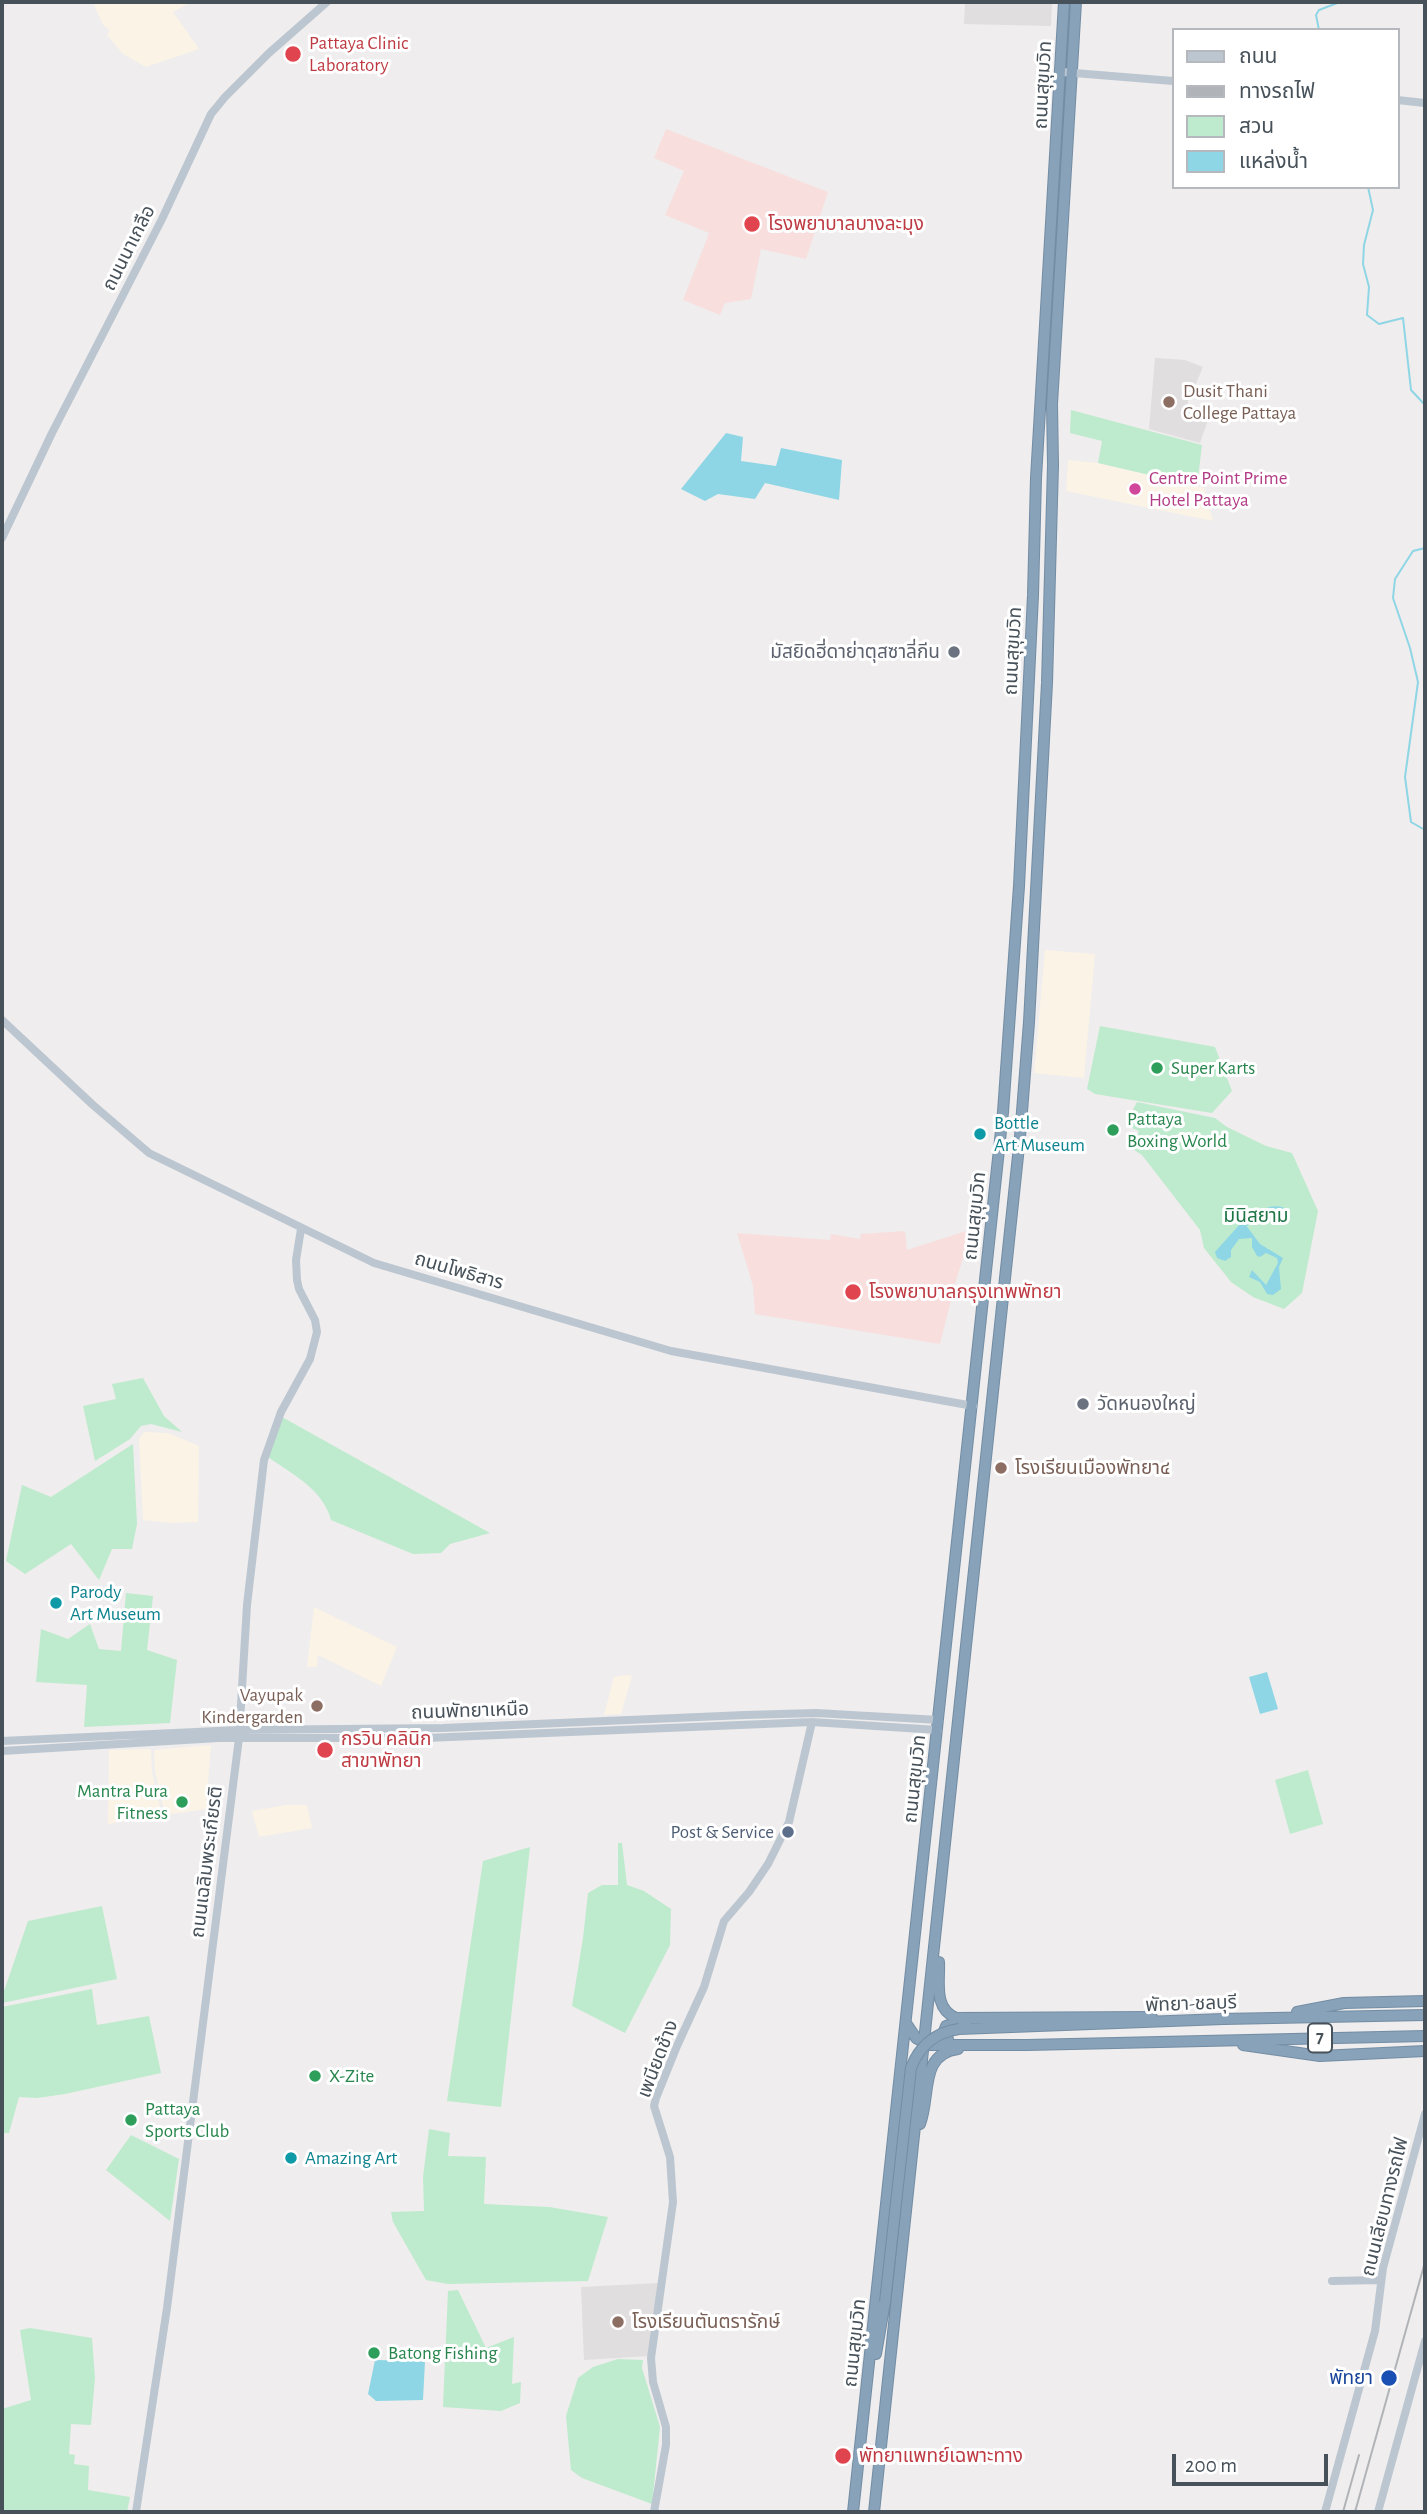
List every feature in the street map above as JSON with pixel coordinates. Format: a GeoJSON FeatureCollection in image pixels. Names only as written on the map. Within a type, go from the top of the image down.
{"type":"FeatureCollection","features":[{"type":"Feature","properties":{"kind":"highway","name":"ถนนสุขุมวิท"},"geometry":{"type":"LineString","coordinates":[[874,2512],[1015,1192],[1030,1006],[1047,683],[1052,404],[1066,72],[1064,2]]}},
{"type":"Feature","properties":{"kind":"highway","name":"ถนนสุขุมวิท"},"geometry":{"type":"LineString","coordinates":[[853,2512],[1002,1124],[1028,708],[1035,502],[1066,72],[1076,2]]}},
{"type":"Feature","properties":{"kind":"highway"},"geometry":{"type":"LineString","coordinates":[[1035,502],[1036,499],[1042,498],[1052,504]]}},
{"type":"Feature","properties":{"kind":"highway"},"geometry":{"type":"LineString","coordinates":[[1013,979],[1014,987],[1020,989],[1031,980]]}},
{"type":"Feature","properties":{"kind":"highway"},"geometry":{"type":"LineString","coordinates":[[1011,1004],[1013,998],[1019,996],[1030,1006]]}},
{"type":"Feature","properties":{"kind":"highway"},"geometry":{"type":"LineString","coordinates":[[953,1592],[960,1604],[967,1602],[971,1594]]}},
{"type":"Feature","properties":{"kind":"highway"},"geometry":{"type":"LineString","coordinates":[[939,1725],[957,1727]]}},
{"type":"Feature","properties":{"kind":"highway"},"geometry":{"type":"LineString","coordinates":[[924,1861],[931,1853],[939,1855],[944,1863]]}},
{"type":"Feature","properties":{"kind":"highway"},"geometry":{"type":"LineString","coordinates":[[936,1934],[942,2006],[956,2018],[1121,2015],[1223,2019]]}},
{"type":"Feature","properties":{"kind":"highway"},"geometry":{"type":"LineString","coordinates":[[1267,2018],[1344,2004],[1425,2001]]}},
{"type":"Feature","properties":{"kind":"highway","name":"พัทยา-ชลบุรี"},"geometry":{"type":"LineString","coordinates":[[869,2377],[878,2350],[886,2302],[911,2068],[927,2042],[947,2031],[959,2029],[1425,2015]]}},
{"type":"Feature","properties":{"kind":"highway"},"geometry":{"type":"LineString","coordinates":[[993,2019],[947,2025],[943,2034],[949,2040],[1027,2045]]}},
{"type":"Feature","properties":{"kind":"highway"},"geometry":{"type":"LineString","coordinates":[[906,2023],[916,2038],[925,2044],[1027,2045]]}},
{"type":"Feature","properties":{"kind":"highway","name":"7"},"geometry":{"type":"LineString","coordinates":[[1027,2045],[1424,2036]]}},
{"type":"Feature","properties":{"kind":"highway"},"geometry":{"type":"LineString","coordinates":[[1216,2040],[1320,2056],[1425,2052]]}},
{"type":"Feature","properties":{"kind":"highway"},"geometry":{"type":"LineString","coordinates":[[913,2147],[926,2108],[929,2073],[936,2058],[954,2050],[1027,2045]]}},
{"type":"Feature","properties":{"kind":"street","name":"ถนนนาเกลือ"},"geometry":{"type":"LineString","coordinates":[[2,538],[52,433],[162,219],[211,114],[269,53],[327,2]]}},
{"type":"Feature","properties":{"kind":"street"},"geometry":{"type":"LineString","coordinates":[[1066,72],[1172,81]]}},
{"type":"Feature","properties":{"kind":"street"},"geometry":{"type":"LineString","coordinates":[[1399,100],[1425,103]]}},
{"type":"Feature","properties":{"kind":"street","name":"ถนนโพธิสาร"},"geometry":{"type":"LineString","coordinates":[[2,1020],[149,1153],[374,1263],[671,1351],[973,1406]]}},
{"type":"Feature","properties":{"kind":"street","name":"ถนนเฉลิมพระเกียรติ"},"geometry":{"type":"LineString","coordinates":[[136,2512],[172,2268],[239,1734],[247,1605],[264,1460],[281,1412],[310,1359],[317,1332],[316,1320],[297,1280],[296,1260],[301,1229]]}},
{"type":"Feature","properties":{"kind":"street","name":"ถนนพัทยาเหนือ"},"geometry":{"type":"LineString","coordinates":[[2,1741],[443,1728],[816,1713],[939,1725]]}},
{"type":"Feature","properties":{"kind":"street","name":"ถนนพัทยาเหนือ"},"geometry":{"type":"LineString","coordinates":[[2,1751],[239,1734],[426,1738],[812,1722],[939,1725]]}},
{"type":"Feature","properties":{"kind":"street","name":"เพนียดช้าง"},"geometry":{"type":"LineString","coordinates":[[654,2512],[666,2445],[666,2427],[653,2382],[651,2358],[673,2202],[670,2157],[654,2106],[704,1987],[724,1920],[749,1892],[768,1864],[789,1822],[812,1722]]}},
{"type":"Feature","properties":{"kind":"street","name":"ถนนเลียบทางรถไฟ"},"geometry":{"type":"LineString","coordinates":[[1325,2512],[1375,2331],[1380,2280],[1425,2114]]}},
{"type":"Feature","properties":{"kind":"street"},"geometry":{"type":"LineString","coordinates":[[1332,2281],[1380,2280]]}},
{"type":"Feature","properties":{"kind":"street"},"geometry":{"type":"LineString","coordinates":[[1378,2512],[1425,2341]]}},
{"type":"Feature","properties":{"kind":"shaded area"},"geometry":{"type":"Polygon","coordinates":[[[93,2],[192,2],[173,12],[199,49],[146,67],[123,54],[107,35],[110,30],[103,25],[93,2]]]}},
{"type":"Feature","properties":{"kind":"shaded area"},"geometry":{"type":"Polygon","coordinates":[[[965,2],[1052,2],[1051,26],[964,24],[965,2]]]}},
{"type":"Feature","properties":{"kind":"shaded area","name":"โรงพยาบาลบางละมุง"},"geometry":{"type":"Polygon","coordinates":[[[666,129],[828,192],[806,259],[761,249],[751,299],[725,303],[720,315],[683,300],[709,233],[665,215],[684,171],[654,158],[666,129]]]}},
{"type":"Feature","properties":{"kind":"shaded area","name":"Dusit Thani College Pattaya"},"geometry":{"type":"Polygon","coordinates":[[[1155,358],[1185,360],[1203,367],[1194,388],[1189,388],[1187,415],[1209,417],[1200,443],[1149,429],[1155,358]]]}},
{"type":"Feature","properties":{"kind":"shaded area","name":"Centre Point Prime Hotel Pattaya"},"geometry":{"type":"Polygon","coordinates":[[[1068,460],[1098,463],[1204,488],[1213,521],[1066,491],[1068,460]]]}},
{"type":"Feature","properties":{"kind":"shaded area"},"geometry":{"type":"Polygon","coordinates":[[[1045,950],[1095,954],[1084,1078],[1034,1073],[1045,950]]]}},
{"type":"Feature","properties":{"kind":"shaded area","name":"โรงพยาบาลกรุงเทพพัทยา"},"geometry":{"type":"Polygon","coordinates":[[[905,1231],[907,1250],[966,1231],[969,1239],[940,1344],[755,1314],[753,1286],[737,1233],[830,1240],[831,1234],[860,1239],[861,1234],[905,1231]]]}},
{"type":"Feature","properties":{"kind":"shaded area"},"geometry":{"type":"Polygon","coordinates":[[[144,1432],[168,1433],[199,1446],[198,1522],[143,1520],[139,1439],[144,1432]]]}},
{"type":"Feature","properties":{"kind":"shaded area"},"geometry":{"type":"Polygon","coordinates":[[[314,1607],[397,1647],[381,1686],[318,1655],[317,1667],[307,1667],[314,1607]]]}},
{"type":"Feature","properties":{"kind":"shaded area"},"geometry":{"type":"Polygon","coordinates":[[[632,1676],[621,1714],[604,1715],[614,1677],[632,1676]]]}},
{"type":"Feature","properties":{"kind":"shaded area"},"geometry":{"type":"Polygon","coordinates":[[[211,1745],[206,1809],[165,1815],[155,1771],[154,1750],[211,1745]]]}},
{"type":"Feature","properties":{"kind":"shaded area"},"geometry":{"type":"Polygon","coordinates":[[[151,1749],[152,1772],[162,1815],[108,1824],[109,1750],[151,1749]]]}},
{"type":"Feature","properties":{"kind":"shaded area"},"geometry":{"type":"Polygon","coordinates":[[[286,1805],[307,1805],[312,1828],[259,1837],[252,1811],[286,1805]]]}},
{"type":"Feature","properties":{"kind":"shaded area","name":"โรงเรียนตันตรารักษ์"},"geometry":{"type":"Polygon","coordinates":[[[658,2283],[649,2356],[584,2360],[581,2287],[658,2283]]]}},
{"type":"Feature","properties":{"kind":"green space"},"geometry":{"type":"Polygon","coordinates":[[[1071,410],[1202,445],[1197,486],[1098,463],[1102,441],[1070,433],[1071,410]]]}},
{"type":"Feature","properties":{"kind":"green space","name":"Super Karts"},"geometry":{"type":"Polygon","coordinates":[[[1100,1026],[1215,1047],[1232,1091],[1212,1113],[1095,1094],[1087,1089],[1100,1026]]]}},
{"type":"Feature","properties":{"kind":"green space","name":"มินิสยาม"},"geometry":{"type":"Polygon","coordinates":[[[1137,1102],[1215,1118],[1227,1127],[1266,1146],[1292,1153],[1318,1211],[1302,1293],[1284,1309],[1253,1297],[1231,1282],[1204,1248],[1200,1230],[1142,1155],[1131,1148],[1139,1131],[1125,1125],[1137,1102]]]}},
{"type":"Feature","properties":{"kind":"green space"},"geometry":{"type":"Polygon","coordinates":[[[143,1378],[164,1416],[182,1432],[151,1424],[141,1426],[130,1439],[95,1461],[83,1406],[116,1399],[112,1384],[143,1378]]]}},
{"type":"Feature","properties":{"kind":"green space"},"geometry":{"type":"Polygon","coordinates":[[[282,1417],[490,1533],[450,1544],[441,1553],[413,1554],[331,1520],[327,1509],[314,1491],[268,1457],[282,1417]]]}},
{"type":"Feature","properties":{"kind":"green space"},"geometry":{"type":"Polygon","coordinates":[[[133,1444],[137,1524],[132,1549],[112,1549],[99,1580],[71,1544],[25,1574],[6,1561],[22,1485],[51,1497],[133,1444]]]}},
{"type":"Feature","properties":{"kind":"green space"},"geometry":{"type":"Polygon","coordinates":[[[126,1593],[153,1596],[147,1650],[177,1660],[170,1723],[84,1727],[87,1685],[36,1682],[41,1629],[68,1639],[90,1624],[99,1649],[121,1651],[126,1593]]]}},
{"type":"Feature","properties":{"kind":"green space"},"geometry":{"type":"Polygon","coordinates":[[[1308,1770],[1323,1824],[1290,1834],[1275,1780],[1308,1770]]]}},
{"type":"Feature","properties":{"kind":"green space"},"geometry":{"type":"Polygon","coordinates":[[[618,1843],[622,1843],[627,1885],[644,1891],[671,1909],[670,1945],[625,2033],[572,2006],[588,1893],[602,1885],[618,1885],[618,1843]]]}},
{"type":"Feature","properties":{"kind":"green space"},"geometry":{"type":"Polygon","coordinates":[[[530,1847],[501,2107],[447,2101],[483,1861],[530,1847]]]}},
{"type":"Feature","properties":{"kind":"green space"},"geometry":{"type":"Polygon","coordinates":[[[102,1906],[117,1979],[2,2003],[28,1921],[102,1906]]]}},
{"type":"Feature","properties":{"kind":"green space"},"geometry":{"type":"Polygon","coordinates":[[[92,1989],[97,2025],[149,2016],[161,2073],[65,2094],[37,2098],[19,2097],[9,2133],[2,2133],[2,2007],[92,1989]]]}},
{"type":"Feature","properties":{"kind":"green space"},"geometry":{"type":"Polygon","coordinates":[[[429,2129],[450,2133],[448,2156],[486,2157],[484,2204],[549,2207],[608,2217],[588,2281],[448,2284],[426,2280],[393,2222],[391,2212],[424,2211],[423,2177],[429,2129]]]}},
{"type":"Feature","properties":{"kind":"green space"},"geometry":{"type":"Polygon","coordinates":[[[131,2135],[179,2159],[170,2221],[106,2170],[131,2135]]]}},
{"type":"Feature","properties":{"kind":"green space"},"geometry":{"type":"Polygon","coordinates":[[[458,2290],[486,2348],[514,2337],[512,2384],[521,2382],[520,2403],[501,2411],[443,2407],[448,2291],[458,2290]]]}},
{"type":"Feature","properties":{"kind":"green space"},"geometry":{"type":"Polygon","coordinates":[[[30,2328],[92,2338],[95,2378],[91,2425],[71,2424],[69,2454],[75,2455],[74,2464],[89,2466],[88,2490],[130,2497],[127,2512],[2,2512],[2,2409],[31,2400],[20,2330],[30,2328]]]}},
{"type":"Feature","properties":{"kind":"green space"},"geometry":{"type":"Polygon","coordinates":[[[618,2359],[643,2360],[642,2368],[660,2427],[652,2504],[582,2478],[571,2470],[566,2416],[578,2378],[593,2367],[618,2359]]]}},
{"type":"Feature","properties":{"kind":"water"},"geometry":{"type":"Polygon","coordinates":[[[726,433],[743,437],[741,461],[776,466],[781,448],[842,460],[839,500],[765,483],[755,499],[718,494],[705,501],[681,489],[726,433]]]}},
{"type":"Feature","properties":{"kind":"water"},"geometry":{"type":"Polygon","coordinates":[[[1240,1224],[1245,1224],[1260,1244],[1283,1258],[1279,1267],[1281,1289],[1273,1295],[1267,1294],[1260,1282],[1249,1277],[1252,1270],[1266,1285],[1278,1263],[1277,1258],[1266,1253],[1257,1256],[1252,1247],[1252,1238],[1239,1239],[1231,1250],[1231,1257],[1225,1261],[1217,1258],[1215,1252],[1240,1224]]]}},
{"type":"Feature","properties":{"kind":"water"},"geometry":{"type":"Polygon","coordinates":[[[1267,1672],[1278,1709],[1260,1714],[1249,1677],[1267,1672]]]}},
{"type":"Feature","properties":{"kind":"water"},"geometry":{"type":"Polygon","coordinates":[[[375,2360],[425,2361],[423,2400],[376,2401],[368,2394],[375,2360]]]}},
{"type":"Feature","properties":{"kind":"waterway"},"geometry":{"type":"LineString","coordinates":[[1319,28],[1316,15],[1319,10],[1340,2]]}},
{"type":"Feature","properties":{"kind":"waterway"},"geometry":{"type":"LineString","coordinates":[[1368,189],[1373,210],[1364,245],[1363,264],[1369,287],[1367,315],[1379,324],[1403,318],[1411,390],[1425,405]]}},
{"type":"Feature","properties":{"kind":"waterway"},"geometry":{"type":"LineString","coordinates":[[1425,548],[1413,551],[1395,579],[1393,598],[1418,682],[1405,777],[1411,822],[1425,830]]}},
{"type":"Feature","properties":{"kind":"waterway"},"geometry":{"type":"LineString","coordinates":[[1245,1224],[1270,1209],[1287,1212]]}},
{"type":"Feature","properties":{"kind":"railway"},"geometry":{"type":"LineString","coordinates":[[1355,2512],[1425,2262]]}},
{"type":"Feature","properties":{"kind":"railway"},"geometry":{"type":"LineString","coordinates":[[1343,2512],[1359,2455]]}},
{"type":"Feature","properties":{"kind":"place","name":"Pattaya Clinic Laboratory"},"geometry":{"type":"Point","coordinates":[293,54]}},
{"type":"Feature","properties":{"kind":"place","name":"โรงพยาบาลบางละมุง"},"geometry":{"type":"Point","coordinates":[752,224]}},
{"type":"Feature","properties":{"kind":"place","name":"Dusit Thani College Pattaya"},"geometry":{"type":"Point","coordinates":[1169,402]}},
{"type":"Feature","properties":{"kind":"place","name":"Centre Point Prime Hotel Pattaya"},"geometry":{"type":"Point","coordinates":[1135,489]}},
{"type":"Feature","properties":{"kind":"place","name":"มัสยิดฮี่ดาย่าตุสซาลี่กีน"},"geometry":{"type":"Point","coordinates":[954,652]}},
{"type":"Feature","properties":{"kind":"place","name":"Super Karts"},"geometry":{"type":"Point","coordinates":[1157,1068]}},
{"type":"Feature","properties":{"kind":"place","name":"Pattaya Boxing World"},"geometry":{"type":"Point","coordinates":[1113,1130]}},
{"type":"Feature","properties":{"kind":"place","name":"Bottle Art Museum"},"geometry":{"type":"Point","coordinates":[980,1134]}},
{"type":"Feature","properties":{"kind":"place","name":"โรงพยาบาลกรุงเทพพัทยา"},"geometry":{"type":"Point","coordinates":[853,1292]}},
{"type":"Feature","properties":{"kind":"place","name":"วัดหนองใหญ่"},"geometry":{"type":"Point","coordinates":[1083,1404]}},
{"type":"Feature","properties":{"kind":"place","name":"โรงเรียนเมืองพัทยา๔"},"geometry":{"type":"Point","coordinates":[1001,1468]}},
{"type":"Feature","properties":{"kind":"place","name":"Parody Art Museum"},"geometry":{"type":"Point","coordinates":[56,1603]}},
{"type":"Feature","properties":{"kind":"place","name":"Vayupak Kindergarden"},"geometry":{"type":"Point","coordinates":[317,1706]}},
{"type":"Feature","properties":{"kind":"place","name":"กรวิน คลินิก สาขาพัทยา"},"geometry":{"type":"Point","coordinates":[325,1750]}},
{"type":"Feature","properties":{"kind":"place","name":"Mantra Pura Fitness"},"geometry":{"type":"Point","coordinates":[182,1802]}},
{"type":"Feature","properties":{"kind":"place","name":"Post & Service"},"geometry":{"type":"Point","coordinates":[788,1832]}},
{"type":"Feature","properties":{"kind":"place","name":"X-Zite"},"geometry":{"type":"Point","coordinates":[315,2076]}},
{"type":"Feature","properties":{"kind":"place","name":"Pattaya Sports Club"},"geometry":{"type":"Point","coordinates":[131,2120]}},
{"type":"Feature","properties":{"kind":"place","name":"Amazing Art"},"geometry":{"type":"Point","coordinates":[291,2158]}},
{"type":"Feature","properties":{"kind":"place","name":"โรงเรียนตันตรารักษ์"},"geometry":{"type":"Point","coordinates":[618,2322]}},
{"type":"Feature","properties":{"kind":"place","name":"Batong Fishing"},"geometry":{"type":"Point","coordinates":[374,2353]}},
{"type":"Feature","properties":{"kind":"place","name":"พัทยา"},"geometry":{"type":"Point","coordinates":[1389,2378]}},
{"type":"Feature","properties":{"kind":"place","name":"พัทยาแพทย์เฉพาะทาง"},"geometry":{"type":"Point","coordinates":[843,2456]}}]}
